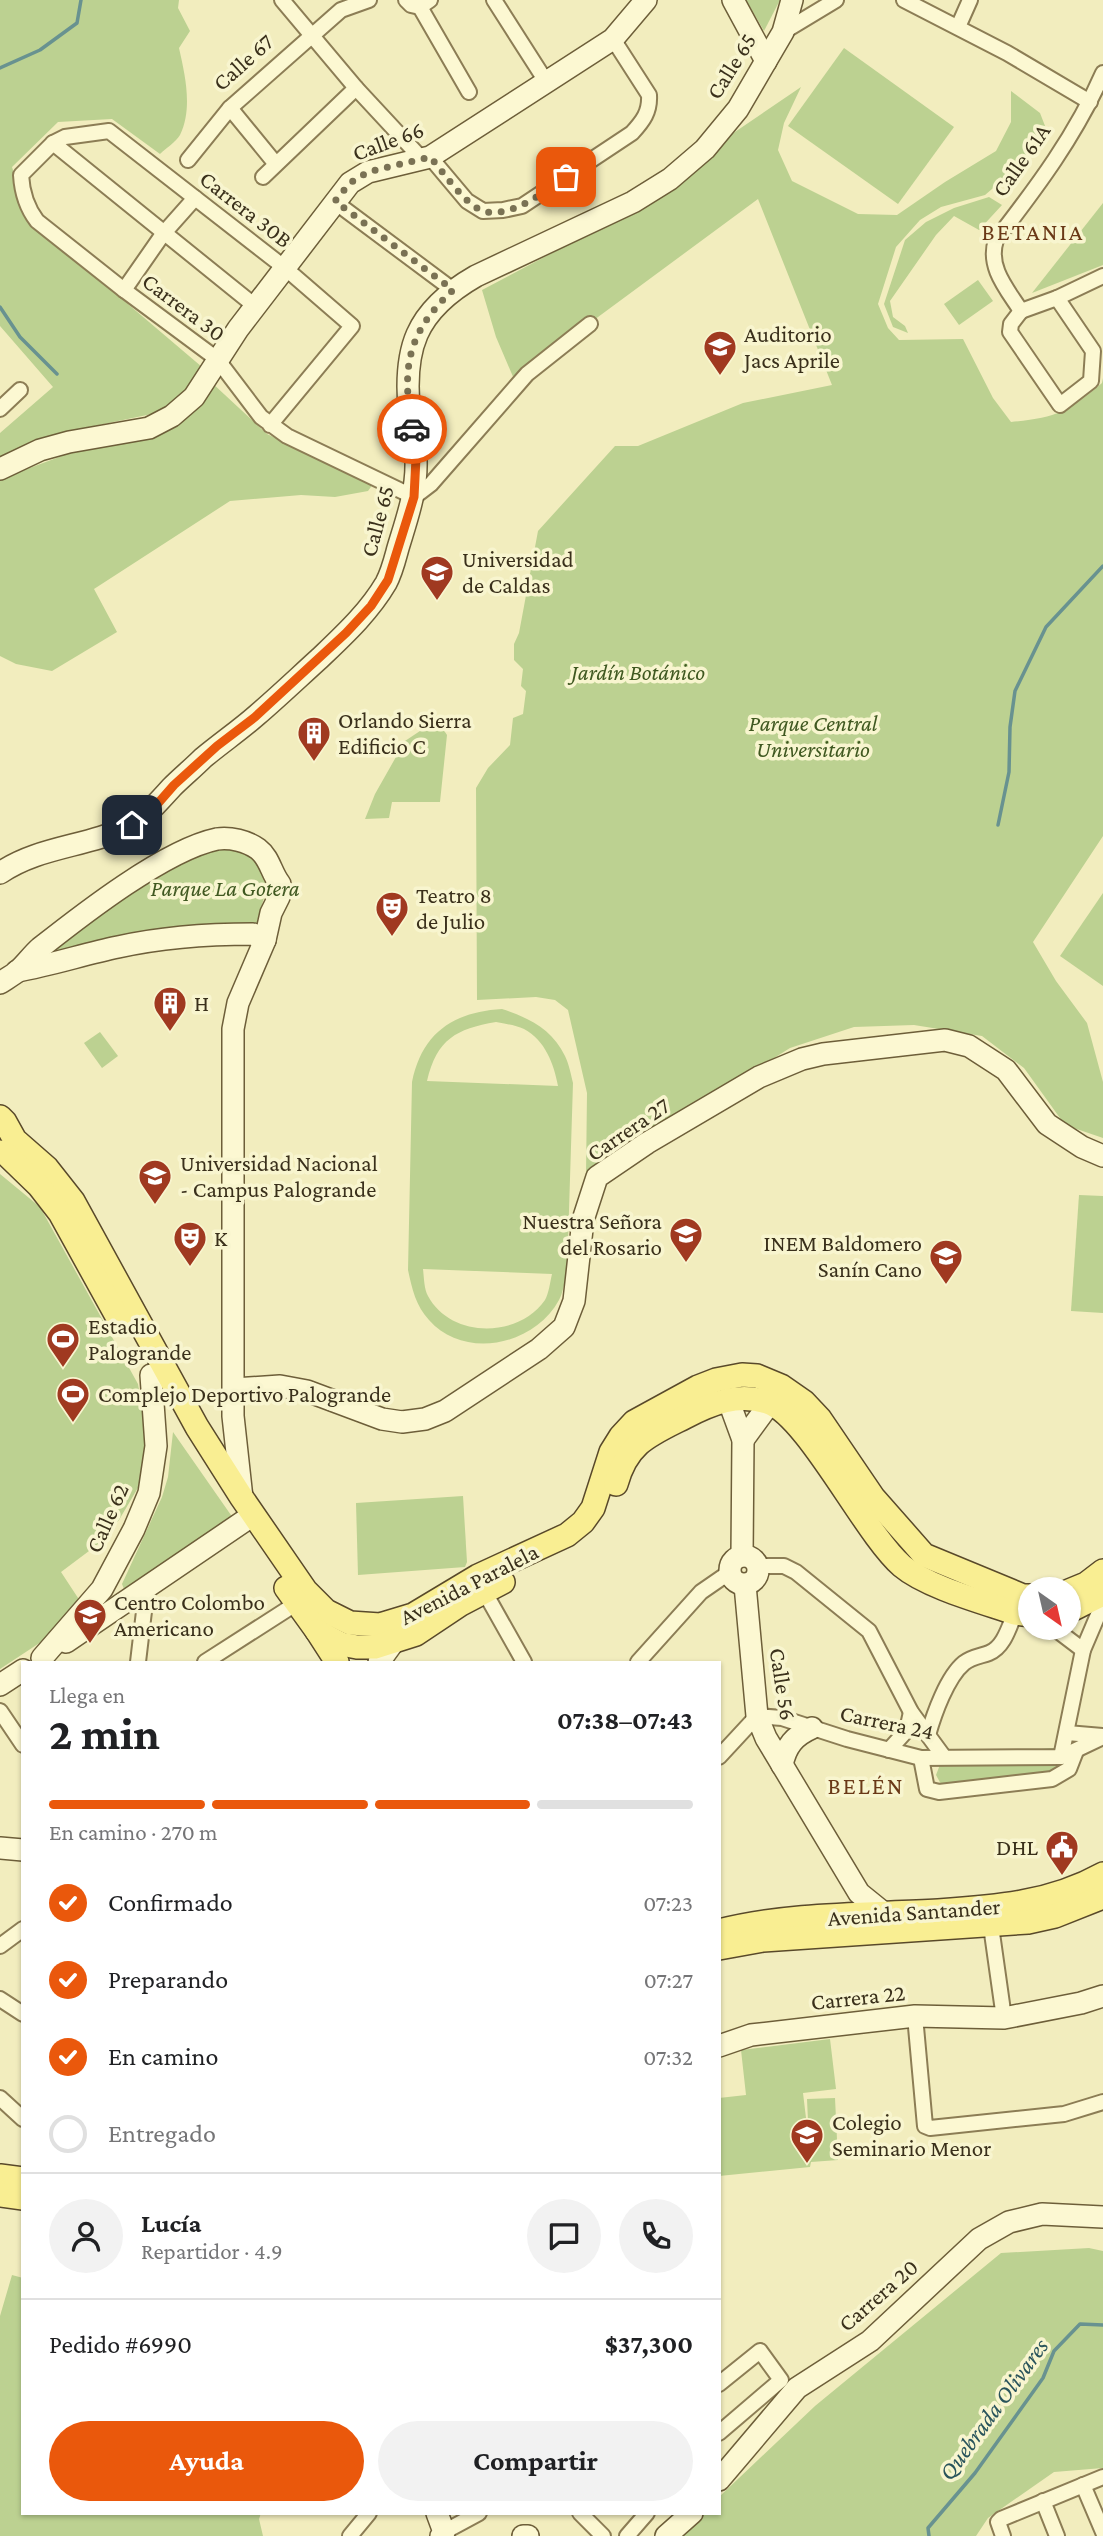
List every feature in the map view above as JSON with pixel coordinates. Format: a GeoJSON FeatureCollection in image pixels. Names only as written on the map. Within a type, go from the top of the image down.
{"type":"FeatureCollection","features":[{"type":"Feature","properties":{"kind":"main road"},"geometry":{"type":"LineString","coordinates":[[0,1117],[5,1122],[4,1145]]}},
{"type":"Feature","properties":{"kind":"main road","name":"Avenida Paralela"},"geometry":{"type":"LineString","coordinates":[[4,1145],[60,1213],[185,1435],[306,1591],[326,1611],[350,1623],[365,1626],[393,1623],[413,1615],[478,1576],[567,1535],[583,1522],[593,1508],[611,1452],[634,1422],[698,1387],[742,1375],[757,1376],[781,1386],[804,1402],[820,1419],[873,1497],[924,1555],[1018,1594]]}},
{"type":"Feature","properties":{"kind":"main road","name":"Avenida Paralela"},"geometry":{"type":"LineString","coordinates":[[4,1145],[47,1168],[73,1201],[297,1603],[317,1631],[341,1644],[375,1647],[416,1634],[484,1591],[574,1547],[591,1535],[608,1508],[624,1459],[642,1439],[712,1403],[728,1399],[770,1403]]}},
{"type":"Feature","properties":{"kind":"main road"},"geometry":{"type":"LineString","coordinates":[[770,1403],[802,1432],[886,1549],[903,1567],[924,1579],[1018,1612]]}},
{"type":"Feature","properties":{"kind":"main road"},"geometry":{"type":"LineString","coordinates":[[1082,1586],[1103,1571]]}},
{"type":"Feature","properties":{"kind":"main road"},"geometry":{"type":"LineString","coordinates":[[1082,1604],[1103,1594]]}},
{"type":"Feature","properties":{"kind":"main road"},"geometry":{"type":"LineString","coordinates":[[317,1631],[336,1661]]}},
{"type":"Feature","properties":{"kind":"main road","name":"Avenida Santander"},"geometry":{"type":"LineString","coordinates":[[721,1948],[763,1940],[842,1935],[989,1917],[1017,1905],[1084,1884],[1103,1874]]}},
{"type":"Feature","properties":{"kind":"main road","name":"Avenida Santander"},"geometry":{"type":"LineString","coordinates":[[721,1931],[860,1903],[885,1914],[989,1917],[1028,1922],[1055,1916],[1103,1897]]}},
{"type":"Feature","properties":{"kind":"main road"},"geometry":{"type":"LineString","coordinates":[[0,2176],[21,2179]]}},
{"type":"Feature","properties":{"kind":"main road"},"geometry":{"type":"LineString","coordinates":[[0,2195],[21,2198]]}},
{"type":"Feature","properties":{"kind":"street"},"geometry":{"type":"LineString","coordinates":[[282,0],[356,88],[467,201],[483,211],[522,206],[632,133],[643,121],[650,106],[649,95],[613,39]]}},
{"type":"Feature","properties":{"kind":"street"},"geometry":{"type":"LineString","coordinates":[[343,5],[369,0]]}},
{"type":"Feature","properties":{"kind":"street"},"geometry":{"type":"LineString","coordinates":[[406,0],[411,5],[425,4],[469,92]]}},
{"type":"Feature","properties":{"kind":"street"},"geometry":{"type":"LineString","coordinates":[[494,0],[547,83]]}},
{"type":"Feature","properties":{"kind":"street","name":"Calle 66"},"geometry":{"type":"LineString","coordinates":[[0,469],[40,450],[69,442],[149,428],[172,416],[194,397],[255,306],[350,183],[368,172],[426,158],[613,39],[646,0]]}},
{"type":"Feature","properties":{"kind":"street"},"geometry":{"type":"LineString","coordinates":[[733,0],[766,61]]}},
{"type":"Feature","properties":{"kind":"street","name":"Calle 65"},"geometry":{"type":"LineString","coordinates":[[0,873],[12,864],[35,855],[132,825],[153,809],[174,785],[217,746],[255,717],[346,633],[371,606],[388,580],[414,497],[416,458],[408,388],[410,356],[421,326],[433,308],[453,290],[633,202],[670,179],[705,149],[738,109],[783,32],[792,0]]}},
{"type":"Feature","properties":{"kind":"street"},"geometry":{"type":"LineString","coordinates":[[783,32],[836,0]]}},
{"type":"Feature","properties":{"kind":"street"},"geometry":{"type":"LineString","coordinates":[[904,0],[958,27],[1090,102]]}},
{"type":"Feature","properties":{"kind":"street"},"geometry":{"type":"LineString","coordinates":[[958,27],[970,0]]}},
{"type":"Feature","properties":{"kind":"street","name":"Calle 67"},"geometry":{"type":"LineString","coordinates":[[188,160],[230,108],[343,5]]}},
{"type":"Feature","properties":{"kind":"street","name":"Calle 61A"},"geometry":{"type":"LineString","coordinates":[[1021,311],[994,267],[992,253],[996,240],[1049,171],[1090,102],[1103,74]]}},
{"type":"Feature","properties":{"kind":"street"},"geometry":{"type":"LineString","coordinates":[[263,177],[356,88]]}},
{"type":"Feature","properties":{"kind":"street"},"geometry":{"type":"LineString","coordinates":[[230,108],[275,163]]}},
{"type":"Feature","properties":{"kind":"street","name":"Carrera 30B"},"geometry":{"type":"LineString","coordinates":[[52,143],[65,137],[109,131],[285,268],[352,326],[270,425]]}},
{"type":"Feature","properties":{"kind":"street"},"geometry":{"type":"LineString","coordinates":[[52,143],[255,306]]}},
{"type":"Feature","properties":{"kind":"street","name":"Carrera 30"},"geometry":{"type":"LineString","coordinates":[[52,143],[22,175],[22,186],[29,210],[37,222],[217,359],[253,408],[270,425],[287,436],[414,497]]}},
{"type":"Feature","properties":{"kind":"street"},"geometry":{"type":"LineString","coordinates":[[124,290],[163,234],[195,198]]}},
{"type":"Feature","properties":{"kind":"street"},"geometry":{"type":"LineString","coordinates":[[335,201],[453,290]]}},
{"type":"Feature","properties":{"kind":"street"},"geometry":{"type":"LineString","coordinates":[[1057,298],[1093,351],[1091,381],[1060,405],[1010,332],[1012,324],[1021,311],[1057,298],[1103,276]]}},
{"type":"Feature","properties":{"kind":"street"},"geometry":{"type":"LineString","coordinates":[[414,497],[431,484],[527,374],[590,324]]}},
{"type":"Feature","properties":{"kind":"street"},"geometry":{"type":"LineString","coordinates":[[0,410],[20,390]]}},
{"type":"Feature","properties":{"kind":"street"},"geometry":{"type":"LineString","coordinates":[[9,977],[37,950],[110,896],[185,851],[217,839],[249,844],[261,852],[268,861],[272,875],[280,884],[279,897],[271,913],[265,940],[238,1003],[233,1028],[233,1416],[246,1512]]}},
{"type":"Feature","properties":{"kind":"street"},"geometry":{"type":"LineString","coordinates":[[9,977],[117,947],[174,936],[253,934],[265,940]]}},
{"type":"Feature","properties":{"kind":"street","name":"Carrera 27"},"geometry":{"type":"LineString","coordinates":[[234,1390],[280,1386],[293,1388],[383,1419],[402,1422],[425,1419],[445,1411],[539,1349],[564,1327],[574,1301],[583,1220],[597,1177],[647,1143],[759,1077],[803,1059],[823,1054],[945,1040],[969,1046],[1006,1070],[1047,1124],[1082,1147],[1103,1156]]}},
{"type":"Feature","properties":{"kind":"street","name":"Calle 62"},"geometry":{"type":"LineString","coordinates":[[38,1660],[103,1589],[149,1493],[156,1446],[151,1375]]}},
{"type":"Feature","properties":{"kind":"street","name":"Calle 56"},"geometry":{"type":"LineString","coordinates":[[728,1399],[743,1440],[744,1570],[757,1716],[766,1738],[860,1903]]}},
{"type":"Feature","properties":{"kind":"street"},"geometry":{"type":"LineString","coordinates":[[743,1440],[770,1403]]}},
{"type":"Feature","properties":{"kind":"street","name":"Calle 62"},"geometry":{"type":"LineString","coordinates":[[38,1660],[147,1586],[246,1512]]}},
{"type":"Feature","properties":{"kind":"street"},"geometry":{"type":"LineString","coordinates":[[639,1661],[701,1592],[744,1570],[784,1566],[869,1631],[911,1712],[944,1757]]}},
{"type":"Feature","properties":{"kind":"street"},"geometry":{"type":"LineString","coordinates":[[138,1661],[147,1586]]}},
{"type":"Feature","properties":{"kind":"street"},"geometry":{"type":"LineString","coordinates":[[103,1589],[95,1609],[100,1613],[109,1613]]}},
{"type":"Feature","properties":{"kind":"street"},"geometry":{"type":"LineString","coordinates":[[484,1591],[523,1661]]}},
{"type":"Feature","properties":{"kind":"street"},"geometry":{"type":"LineString","coordinates":[[207,1661],[297,1603]]}},
{"type":"Feature","properties":{"kind":"street"},"geometry":{"type":"LineString","coordinates":[[1061,1757],[1083,1650],[1103,1603]]}},
{"type":"Feature","properties":{"kind":"street"},"geometry":{"type":"LineString","coordinates":[[380,1661],[413,1615]]}},
{"type":"Feature","properties":{"kind":"street"},"geometry":{"type":"LineString","coordinates":[[928,1735],[933,1718],[955,1672],[967,1660],[999,1647],[1018,1621]]}},
{"type":"Feature","properties":{"kind":"street"},"geometry":{"type":"LineString","coordinates":[[1070,1640],[1083,1650]]}},
{"type":"Feature","properties":{"kind":"street"},"geometry":{"type":"LineString","coordinates":[[0,1685],[21,1671]]}},
{"type":"Feature","properties":{"kind":"street"},"geometry":{"type":"LineString","coordinates":[[0,1711],[21,1742]]}},
{"type":"Feature","properties":{"kind":"street"},"geometry":{"type":"LineString","coordinates":[[889,1750],[907,1730],[911,1712]]}},
{"type":"Feature","properties":{"kind":"street"},"geometry":{"type":"LineString","coordinates":[[721,1755],[757,1716]]}},
{"type":"Feature","properties":{"kind":"street","name":"Carrera 24"},"geometry":{"type":"LineString","coordinates":[[757,1716],[782,1718],[921,1758],[1061,1757],[1103,1737]]}},
{"type":"Feature","properties":{"kind":"street"},"geometry":{"type":"LineString","coordinates":[[782,1765],[791,1742],[800,1733],[812,1728]]}},
{"type":"Feature","properties":{"kind":"street","name":"Carrera 24"},"geometry":{"type":"LineString","coordinates":[[1067,1733],[1103,1737]]}},
{"type":"Feature","properties":{"kind":"street"},"geometry":{"type":"LineString","coordinates":[[921,1758],[927,1789],[939,1792],[1052,1779],[1069,1769],[1076,1751]]}},
{"type":"Feature","properties":{"kind":"street"},"geometry":{"type":"LineString","coordinates":[[0,1848],[21,1850]]}},
{"type":"Feature","properties":{"kind":"street"},"geometry":{"type":"LineString","coordinates":[[842,1935],[860,1903]]}},
{"type":"Feature","properties":{"kind":"street"},"geometry":{"type":"LineString","coordinates":[[989,1917],[1004,2018]]}},
{"type":"Feature","properties":{"kind":"street"},"geometry":{"type":"LineString","coordinates":[[0,1946],[21,1930]]}},
{"type":"Feature","properties":{"kind":"street","name":"Carrera 22"},"geometry":{"type":"LineString","coordinates":[[721,2045],[751,2035],[915,2016],[1004,2018],[1103,1996]]}},
{"type":"Feature","properties":{"kind":"street"},"geometry":{"type":"LineString","coordinates":[[0,1999],[21,2013]]}},
{"type":"Feature","properties":{"kind":"street"},"geometry":{"type":"LineString","coordinates":[[915,2016],[925,2126],[930,2128],[1064,2114],[1103,2102]]}},
{"type":"Feature","properties":{"kind":"street"},"geometry":{"type":"LineString","coordinates":[[0,2098],[21,2117]]}},
{"type":"Feature","properties":{"kind":"street","name":"Carrera 20"},"geometry":{"type":"LineString","coordinates":[[721,2478],[797,2388],[870,2341],[979,2239],[1009,2222],[1042,2214],[1103,2217]]}},
{"type":"Feature","properties":{"kind":"street"},"geometry":{"type":"LineString","coordinates":[[721,2383],[760,2351],[781,2380],[721,2431]]}},
{"type":"Feature","properties":{"kind":"street"},"geometry":{"type":"LineString","coordinates":[[1000,2529],[1043,2501],[1103,2477]]}},
{"type":"Feature","properties":{"kind":"street"},"geometry":{"type":"LineString","coordinates":[[1083,2485],[1102,2528]]}},
{"type":"Feature","properties":{"kind":"street"},"geometry":{"type":"LineString","coordinates":[[1043,2501],[1057,2536]]}},
{"type":"Feature","properties":{"kind":"street"},"geometry":{"type":"LineString","coordinates":[[350,2536],[367,2515]]}},
{"type":"Feature","properties":{"kind":"street"},"geometry":{"type":"LineString","coordinates":[[441,2527],[474,2515]]}},
{"type":"Feature","properties":{"kind":"street"},"geometry":{"type":"LineString","coordinates":[[582,2515],[603,2536]]}},
{"type":"Feature","properties":{"kind":"street"},"geometry":{"type":"LineString","coordinates":[[627,2536],[644,2515]]}},
{"type":"Feature","properties":{"kind":"street"},"geometry":{"type":"LineString","coordinates":[[666,2536],[690,2515]]}},
{"type":"Feature","properties":{"kind":"green space"},"geometry":{"type":"Polygon","coordinates":[[[0,0],[179,0],[178,8],[190,31],[179,48],[187,103],[184,125],[176,140],[160,154],[112,119],[58,122],[12,167],[29,220],[202,367],[171,410],[70,431],[0,458],[0,433],[53,387],[0,326],[0,0]]]}},
{"type":"Feature","properties":{"kind":"green space"},"geometry":{"type":"Polygon","coordinates":[[[746,0],[780,0],[764,31],[746,0]]]}},
{"type":"Feature","properties":{"kind":"green space"},"geometry":{"type":"Polygon","coordinates":[[[844,48],[954,127],[898,204],[788,126],[844,48]]]}},
{"type":"Feature","properties":{"kind":"green space","name":"Parque Central Universitario"},"geometry":{"type":"Polygon","coordinates":[[[801,87],[784,123],[778,150],[792,181],[858,214],[897,215],[996,151],[1011,122],[1011,91],[1040,113],[1047,131],[1026,160],[985,195],[941,207],[920,220],[896,247],[878,304],[888,328],[899,340],[963,339],[993,398],[1011,422],[1060,412],[1090,393],[1102,383],[1103,378],[1103,836],[1033,942],[1056,981],[1087,1023],[1103,1082],[1103,1138],[1065,1125],[1024,1068],[982,1036],[914,1025],[854,1027],[790,1048],[586,1175],[587,1093],[568,1010],[555,1000],[536,997],[477,1000],[476,788],[488,768],[510,745],[513,718],[523,714],[526,691],[521,686],[523,669],[514,660],[514,644],[519,633],[538,531],[615,446],[638,446],[743,403],[832,385],[758,199],[514,379],[496,337],[482,290],[639,207],[729,136],[801,87]]]}},
{"type":"Feature","properties":{"kind":"green space"},"geometry":{"type":"Polygon","coordinates":[[[989,197],[1002,205],[979,230],[954,216],[936,235],[890,301],[893,317],[905,326],[908,333],[893,327],[884,304],[905,240],[926,222],[954,208],[989,197]]]}},
{"type":"Feature","properties":{"kind":"green space"},"geometry":{"type":"Polygon","coordinates":[[[1103,203],[1103,265],[1032,293],[1103,203]]]}},
{"type":"Feature","properties":{"kind":"green space"},"geometry":{"type":"Polygon","coordinates":[[[978,280],[993,301],[959,325],[944,304],[978,280]]]}},
{"type":"Feature","properties":{"kind":"green space"},"geometry":{"type":"Polygon","coordinates":[[[211,382],[267,434],[373,484],[368,491],[335,497],[301,495],[230,501],[94,589],[117,632],[52,671],[16,664],[0,656],[0,479],[70,453],[157,436],[177,422],[211,382]]]}},
{"type":"Feature","properties":{"kind":"green space"},"geometry":{"type":"Polygon","coordinates":[[[429,725],[441,726],[447,735],[440,802],[392,802],[389,818],[365,819],[375,794],[405,741],[429,725]]]}},
{"type":"Feature","properties":{"kind":"green space","name":"Parque La Gotera"},"geometry":{"type":"Polygon","coordinates":[[[229,846],[255,860],[265,876],[264,897],[256,925],[46,957],[109,907],[156,876],[180,863],[229,846]]]}},
{"type":"Feature","properties":{"kind":"green space"},"geometry":{"type":"Polygon","coordinates":[[[1103,893],[1103,986],[1060,956],[1103,893]]]}},
{"type":"Feature","properties":{"kind":"green space"},"geometry":{"type":"Polygon","coordinates":[[[502,1009],[539,1026],[560,1047],[573,1083],[567,1274],[562,1294],[548,1316],[533,1328],[498,1342],[479,1343],[444,1333],[429,1320],[418,1303],[408,1270],[412,1082],[423,1050],[442,1028],[455,1020],[484,1011],[502,1009]],[[496,1022],[470,1028],[450,1038],[436,1055],[427,1081],[558,1086],[551,1061],[538,1039],[521,1028],[496,1022]],[[423,1269],[428,1296],[439,1310],[452,1320],[485,1328],[503,1327],[533,1313],[545,1300],[552,1274],[423,1269]]]}},
{"type":"Feature","properties":{"kind":"green space"},"geometry":{"type":"Polygon","coordinates":[[[100,1032],[118,1056],[102,1068],[84,1043],[100,1032]]]}},
{"type":"Feature","properties":{"kind":"green space","name":"Estadio Palogrande"},"geometry":{"type":"Polygon","coordinates":[[[0,1174],[40,1207],[138,1384],[149,1446],[139,1486],[119,1520],[97,1545],[61,1572],[80,1601],[41,1642],[0,1669],[0,1174]]]}},
{"type":"Feature","properties":{"kind":"green space"},"geometry":{"type":"Polygon","coordinates":[[[1079,1195],[1103,1196],[1103,1313],[1071,1311],[1079,1195]]]}},
{"type":"Feature","properties":{"kind":"green space"},"geometry":{"type":"Polygon","coordinates":[[[173,1432],[233,1518],[124,1589],[122,1584],[162,1497],[168,1477],[173,1432]]]}},
{"type":"Feature","properties":{"kind":"green space"},"geometry":{"type":"Polygon","coordinates":[[[463,1496],[467,1562],[465,1567],[358,1575],[356,1503],[463,1496]]]}},
{"type":"Feature","properties":{"kind":"green space"},"geometry":{"type":"Polygon","coordinates":[[[1057,1748],[1065,1764],[1053,1773],[942,1786],[936,1775],[941,1762],[1057,1748]]]}},
{"type":"Feature","properties":{"kind":"green space"},"geometry":{"type":"Polygon","coordinates":[[[830,2039],[836,2089],[803,2093],[809,2143],[807,2099],[835,2098],[838,2160],[811,2162],[810,2167],[721,2176],[721,2098],[746,2095],[741,2050],[830,2039]]]}},
{"type":"Feature","properties":{"kind":"green space"},"geometry":{"type":"Polygon","coordinates":[[[1089,2248],[1103,2251],[1103,2468],[1054,2472],[988,2518],[976,2536],[678,2536],[700,2515],[721,2515],[721,2495],[815,2406],[1001,2253],[1089,2248]]]}},
{"type":"Feature","properties":{"kind":"green space"},"geometry":{"type":"Polygon","coordinates":[[[12,2275],[21,2277],[21,2515],[260,2515],[263,2536],[0,2536],[0,2316],[12,2275]]]}},
{"type":"Feature","properties":{"kind":"waterway"},"geometry":{"type":"LineString","coordinates":[[0,68],[40,50],[77,23],[81,0]]}},
{"type":"Feature","properties":{"kind":"waterway"},"geometry":{"type":"LineString","coordinates":[[0,307],[20,337],[57,374]]}},
{"type":"Feature","properties":{"kind":"waterway"},"geometry":{"type":"LineString","coordinates":[[998,825],[1009,772],[1010,727],[1015,691],[1046,627],[1103,566]]}},
{"type":"Feature","properties":{"kind":"waterway","name":"Quebrada Olivares"},"geometry":{"type":"LineString","coordinates":[[929,2536],[928,2528],[975,2473],[1043,2378],[1054,2351],[1080,2324],[1103,2325]]}},
{"type":"Feature","properties":{"kind":"way so far"},"geometry":{"type":"LineString","coordinates":[[412,429],[408,368],[413,344],[433,308],[453,290],[335,201],[350,183],[368,172],[430,157],[467,201],[483,211],[522,206],[566,177]]}},
{"type":"Feature","properties":{"kind":"place","name":"Auditorio Jacs Aprile"},"geometry":{"type":"Point","coordinates":[720,377]}},
{"type":"Feature","properties":{"kind":"place","name":"Universidad de Caldas"},"geometry":{"type":"Point","coordinates":[437,602]}},
{"type":"Feature","properties":{"kind":"place","name":"Orlando Sierra Edificio C"},"geometry":{"type":"Point","coordinates":[314,763]}},
{"type":"Feature","properties":{"kind":"place","name":"Teatro 8 de Julio"},"geometry":{"type":"Point","coordinates":[392,938]}},
{"type":"Feature","properties":{"kind":"place","name":"H"},"geometry":{"type":"Point","coordinates":[170,1033]}},
{"type":"Feature","properties":{"kind":"place","name":"Universidad Nacional - Campus Palogrande"},"geometry":{"type":"Point","coordinates":[155,1206]}},
{"type":"Feature","properties":{"kind":"place","name":"Nuestra Señora del Rosario"},"geometry":{"type":"Point","coordinates":[686,1264]}},
{"type":"Feature","properties":{"kind":"place","name":"K"},"geometry":{"type":"Point","coordinates":[190,1268]}},
{"type":"Feature","properties":{"kind":"place","name":"INEM Baldomero Sanín Cano"},"geometry":{"type":"Point","coordinates":[946,1286]}},
{"type":"Feature","properties":{"kind":"place","name":"Estadio Palogrande"},"geometry":{"type":"Point","coordinates":[63,1369]}},
{"type":"Feature","properties":{"kind":"place","name":"Complejo Deportivo Palogrande"},"geometry":{"type":"Point","coordinates":[73,1424]}},
{"type":"Feature","properties":{"kind":"place","name":"Centro Colombo Americano"},"geometry":{"type":"Point","coordinates":[90,1645]}},
{"type":"Feature","properties":{"kind":"place","name":"DHL"},"geometry":{"type":"Point","coordinates":[1062,1877]}},
{"type":"Feature","properties":{"kind":"place","name":"Colegio Seminario Menor"},"geometry":{"type":"Point","coordinates":[807,2165]}},
{"type":"Feature","properties":{"kind":"district","name":"BETANIA"},"geometry":{"type":"Point","coordinates":[1033,231]}},
{"type":"Feature","properties":{"kind":"district","name":"BELÉN"},"geometry":{"type":"Point","coordinates":[866,1785]}},
{"type":"Feature","properties":{"kind":"route"},"geometry":{"type":"LineString","coordinates":[[132,825],[153,809],[174,785],[217,746],[255,717],[346,633],[371,606],[388,580],[414,497],[416,458],[412,429]]}},
{"type":"Feature","properties":{"kind":"park label","name":"Jardín Botánico"},"geometry":{"type":"Point","coordinates":[638,672]}}]}
